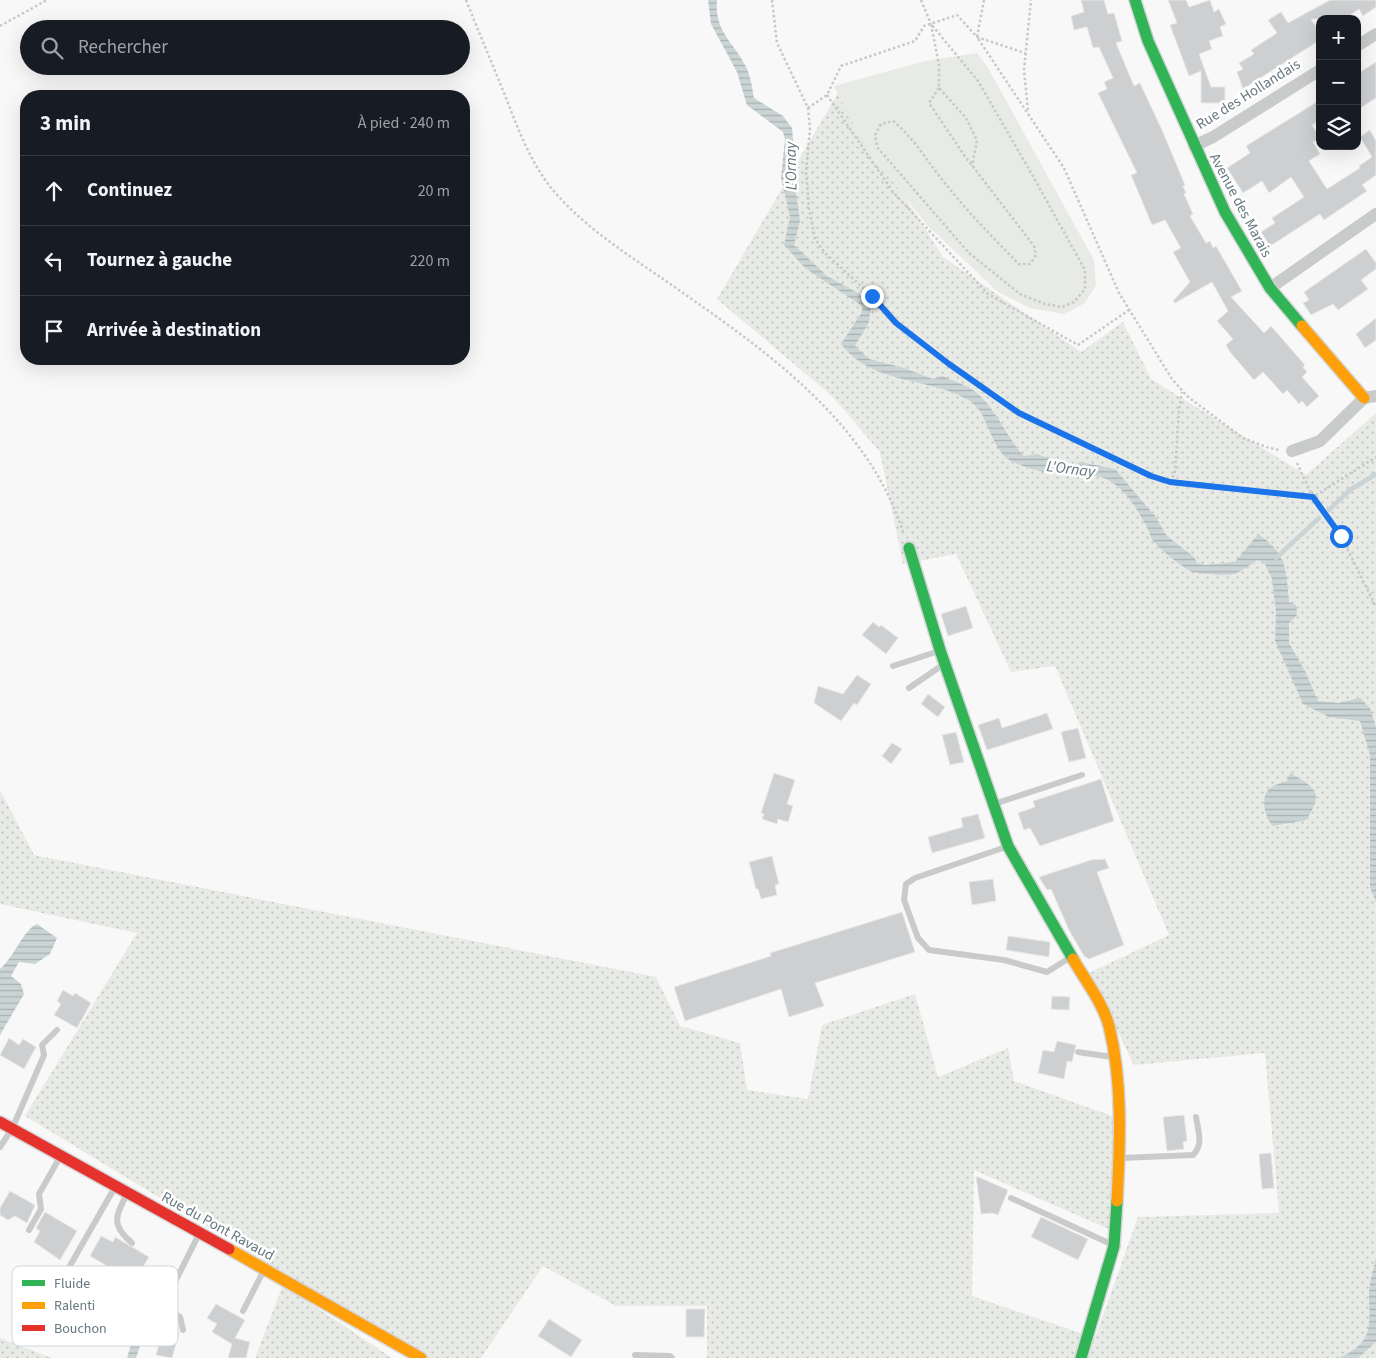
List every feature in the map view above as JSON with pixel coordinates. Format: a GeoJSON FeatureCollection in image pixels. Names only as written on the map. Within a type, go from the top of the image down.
{"type":"FeatureCollection","features":[{"type":"Feature","properties":{"kind":"street","name":"Avenue des Marais"},"geometry":{"type":"LineString","coordinates":[[1135,0],[1148,41],[1225,212],[1270,288],[1370,397]]}},
{"type":"Feature","properties":{"kind":"street"},"geometry":{"type":"LineString","coordinates":[[1361,43],[1376,34]]}},
{"type":"Feature","properties":{"kind":"street","name":"Rue des Hollandais"},"geometry":{"type":"LineString","coordinates":[[1194,146],[1212,137],[1316,72]]}},
{"type":"Feature","properties":{"kind":"street"},"geometry":{"type":"LineString","coordinates":[[1270,288],[1376,214]]}},
{"type":"Feature","properties":{"kind":"street"},"geometry":{"type":"LineString","coordinates":[[1292,451],[1320,441],[1370,397]]}},
{"type":"Feature","properties":{"kind":"street"},"geometry":{"type":"LineString","coordinates":[[908,548],[940,650],[1008,846],[1109,1025],[1118,1087],[1119,1158],[1114,1246],[1081,1358]]}},
{"type":"Feature","properties":{"kind":"street","name":"Rue du Pont Ravaud"},"geometry":{"type":"LineString","coordinates":[[0,1122],[421,1358]]}},
{"type":"Feature","properties":{"kind":"lane"},"geometry":{"type":"LineString","coordinates":[[893,666],[940,650]]}},
{"type":"Feature","properties":{"kind":"lane"},"geometry":{"type":"LineString","coordinates":[[909,688],[945,663]]}},
{"type":"Feature","properties":{"kind":"lane"},"geometry":{"type":"LineString","coordinates":[[993,804],[1082,775]]}},
{"type":"Feature","properties":{"kind":"lane"},"geometry":{"type":"LineString","coordinates":[[1008,846],[915,878],[906,884],[904,900],[918,938],[929,950],[1004,960],[1047,972],[1072,957]]}},
{"type":"Feature","properties":{"kind":"lane"},"geometry":{"type":"LineString","coordinates":[[0,1146],[12,1128],[44,1055],[42,1045],[57,1030]]}},
{"type":"Feature","properties":{"kind":"lane"},"geometry":{"type":"LineString","coordinates":[[1078,1052],[1115,1057]]}},
{"type":"Feature","properties":{"kind":"lane"},"geometry":{"type":"LineString","coordinates":[[1119,1158],[1193,1156],[1199,1150],[1200,1143],[1196,1117]]}},
{"type":"Feature","properties":{"kind":"lane"},"geometry":{"type":"LineString","coordinates":[[28,1230],[41,1209],[39,1194],[60,1156]]}},
{"type":"Feature","properties":{"kind":"lane"},"geometry":{"type":"LineString","coordinates":[[70,1266],[115,1186]]}},
{"type":"Feature","properties":{"kind":"lane"},"geometry":{"type":"LineString","coordinates":[[128,1193],[116,1214],[120,1233],[132,1244]]}},
{"type":"Feature","properties":{"kind":"lane"},"geometry":{"type":"LineString","coordinates":[[1011,1198],[1114,1246]]}},
{"type":"Feature","properties":{"kind":"lane"},"geometry":{"type":"LineString","coordinates":[[178,1276],[200,1233]]}},
{"type":"Feature","properties":{"kind":"lane"},"geometry":{"type":"LineString","coordinates":[[242,1311],[264,1269]]}},
{"type":"Feature","properties":{"kind":"lane"},"geometry":{"type":"LineString","coordinates":[[178,1316],[183,1330]]}},
{"type":"Feature","properties":{"kind":"lane"},"geometry":{"type":"LineString","coordinates":[[635,1354],[670,1356],[672,1358]]}},
{"type":"Feature","properties":{"kind":"path"},"geometry":{"type":"LineString","coordinates":[[0,26],[47,0]]}},
{"type":"Feature","properties":{"kind":"path"},"geometry":{"type":"LineString","coordinates":[[466,0],[530,154],[552,189],[602,236],[674,287],[806,387],[838,420],[874,467],[895,508],[908,548]]}},
{"type":"Feature","properties":{"kind":"path"},"geometry":{"type":"LineString","coordinates":[[772,0],[777,43],[808,108],[810,129],[806,171],[809,208],[815,239],[825,253],[872,296],[896,323],[1019,413],[1151,476],[1170,482],[1313,497],[1376,457]]}},
{"type":"Feature","properties":{"kind":"path"},"geometry":{"type":"LineString","coordinates":[[921,0],[931,24],[938,66],[939,88],[929,103],[944,128],[1034,246],[1036,255],[1030,264],[1019,264],[990,236],[944,183],[906,132],[893,120],[882,124],[875,135],[877,147],[943,225],[982,265],[1020,294],[1045,304],[1062,307],[1074,302],[1085,288],[1085,270],[1068,236],[978,81],[931,24]]}},
{"type":"Feature","properties":{"kind":"path"},"geometry":{"type":"LineString","coordinates":[[977,37],[984,0]]}},
{"type":"Feature","properties":{"kind":"path"},"geometry":{"type":"LineString","coordinates":[[1028,112],[1024,70],[1031,0]]}},
{"type":"Feature","properties":{"kind":"path"},"geometry":{"type":"LineString","coordinates":[[808,108],[827,95],[841,66],[915,42],[924,26],[958,14],[977,37],[1064,168],[1111,277],[1172,379],[1183,391],[1243,438],[1269,448],[1292,451],[1313,497],[1341,536],[1376,607]]}},
{"type":"Feature","properties":{"kind":"path"},"geometry":{"type":"LineString","coordinates":[[977,37],[1025,52]]}},
{"type":"Feature","properties":{"kind":"path"},"geometry":{"type":"LineString","coordinates":[[939,88],[966,118],[977,140],[972,166]]}},
{"type":"Feature","properties":{"kind":"path"},"geometry":{"type":"LineString","coordinates":[[827,95],[893,192],[988,294],[1078,345],[1129,310]]}},
{"type":"Feature","properties":{"kind":"path"},"geometry":{"type":"LineString","coordinates":[[1170,482],[1174,472],[1179,410],[1183,391]]}},
{"type":"Feature","properties":{"kind":"shaded area"},"geometry":{"type":"Polygon","coordinates":[[[977,53],[988,68],[1094,260],[1096,285],[1085,303],[1064,314],[1030,308],[998,292],[927,225],[863,144],[834,86],[925,61],[977,53]]]}},
{"type":"Feature","properties":{"kind":"shaded area"},"geometry":{"type":"Polygon","coordinates":[[[838,93],[943,257],[1081,352],[1123,322],[1151,379],[1306,475],[1376,413],[1376,1358],[707,1358],[707,1306],[616,1306],[543,1266],[481,1358],[424,1358],[25,1116],[137,933],[0,904],[0,790],[34,855],[656,977],[680,1026],[740,1043],[747,1090],[808,1099],[822,1025],[915,994],[938,1077],[1008,1048],[1014,1081],[1118,1118],[1111,1230],[974,1170],[972,1296],[1095,1338],[1138,1217],[1279,1213],[1265,1053],[1134,1065],[1089,973],[1169,935],[1055,666],[1011,672],[956,554],[903,564],[880,452],[832,396],[717,299],[838,93]]]}},
{"type":"Feature","properties":{"kind":"shaded area"},"geometry":{"type":"Polygon","coordinates":[[[283,1285],[392,1358],[255,1358],[283,1285]]]}},
{"type":"Feature","properties":{"kind":"shaded area"},"geometry":{"type":"Polygon","coordinates":[[[0,1338],[12,1343],[12,1346],[21,1346],[52,1358],[0,1358],[0,1338]]]}},
{"type":"Feature","properties":{"kind":"water","name":"L'Ornay"},"geometry":{"type":"Polygon","coordinates":[[[708,0],[717,0],[717,11],[722,29],[746,67],[754,98],[783,116],[792,128],[794,179],[800,221],[794,245],[827,276],[865,297],[871,303],[869,322],[855,346],[869,359],[904,368],[933,379],[942,376],[973,390],[990,407],[1024,456],[1037,454],[1069,466],[1081,462],[1115,469],[1155,516],[1167,536],[1194,557],[1197,563],[1205,565],[1235,562],[1258,534],[1275,548],[1286,571],[1289,602],[1296,605],[1297,615],[1289,623],[1289,643],[1306,673],[1318,701],[1338,703],[1360,698],[1370,708],[1376,727],[1376,902],[1370,887],[1370,755],[1360,721],[1329,717],[1303,704],[1275,641],[1276,612],[1272,579],[1264,562],[1257,560],[1231,575],[1205,574],[1190,571],[1171,558],[1154,542],[1136,508],[1115,484],[1094,475],[1049,473],[1030,469],[1013,462],[999,450],[982,415],[970,401],[937,387],[885,374],[869,367],[854,357],[841,344],[862,312],[862,306],[805,268],[784,245],[790,217],[781,178],[785,139],[783,132],[747,105],[737,72],[711,24],[708,0]]]}},
{"type":"Feature","properties":{"kind":"water"},"geometry":{"type":"Polygon","coordinates":[[[1290,773],[1312,787],[1316,797],[1315,803],[1306,820],[1273,826],[1266,813],[1264,803],[1266,793],[1275,785],[1287,781],[1290,773]]]}},
{"type":"Feature","properties":{"kind":"water"},"geometry":{"type":"Polygon","coordinates":[[[37,924],[57,938],[50,954],[35,964],[19,962],[11,976],[21,984],[24,994],[0,1035],[0,969],[27,932],[37,924]]]}},
{"type":"Feature","properties":{"kind":"water"},"geometry":{"type":"Polygon","coordinates":[[[1376,1258],[1376,1342],[1358,1358],[1339,1358],[1351,1352],[1359,1345],[1368,1332],[1369,1289],[1376,1258]]]}},
{"type":"Feature","properties":{"kind":"water"},"geometry":{"type":"Polygon","coordinates":[[[131,1346],[140,1346],[136,1358],[127,1358],[131,1346]]]}},
{"type":"Feature","properties":{"kind":"building"},"geometry":{"type":"Polygon","coordinates":[[[1081,0],[1104,0],[1108,14],[1114,13],[1122,41],[1116,43],[1134,86],[1140,83],[1162,130],[1185,185],[1183,186],[1186,193],[1184,194],[1193,214],[1190,216],[1206,243],[1210,241],[1213,248],[1216,246],[1242,291],[1231,297],[1264,333],[1271,326],[1305,365],[1303,367],[1307,372],[1302,377],[1319,396],[1307,407],[1302,401],[1299,404],[1287,390],[1283,394],[1263,372],[1254,380],[1230,352],[1226,345],[1233,339],[1217,321],[1228,311],[1212,282],[1175,303],[1173,301],[1190,282],[1173,252],[1181,248],[1165,220],[1152,225],[1131,175],[1137,173],[1098,93],[1107,89],[1104,82],[1113,78],[1099,47],[1093,48],[1087,27],[1074,30],[1071,16],[1084,12],[1081,0]]]}},
{"type":"Feature","properties":{"kind":"building"},"geometry":{"type":"Polygon","coordinates":[[[1168,0],[1186,0],[1189,7],[1210,0],[1214,12],[1219,9],[1226,24],[1220,27],[1223,36],[1209,41],[1212,49],[1199,54],[1211,87],[1225,87],[1225,103],[1201,103],[1201,71],[1189,76],[1170,25],[1177,23],[1168,0]]]}},
{"type":"Feature","properties":{"kind":"building"},"geometry":{"type":"Polygon","coordinates":[[[1330,0],[1376,0],[1376,7],[1363,16],[1359,9],[1350,15],[1316,15],[1316,19],[1311,19],[1316,27],[1316,43],[1243,89],[1237,72],[1243,69],[1239,63],[1254,54],[1251,50],[1277,33],[1268,20],[1281,12],[1288,23],[1330,0]]]}},
{"type":"Feature","properties":{"kind":"building"},"geometry":{"type":"Polygon","coordinates":[[[1376,62],[1376,98],[1361,107],[1361,105],[1361,71],[1376,62]]]}},
{"type":"Feature","properties":{"kind":"building"},"geometry":{"type":"Polygon","coordinates":[[[1316,102],[1316,122],[1312,125],[1316,132],[1316,140],[1313,142],[1320,154],[1309,161],[1327,189],[1360,168],[1359,166],[1372,157],[1361,139],[1361,136],[1370,130],[1376,141],[1376,175],[1362,185],[1367,191],[1324,220],[1320,214],[1270,246],[1261,232],[1275,223],[1272,218],[1304,197],[1291,177],[1269,193],[1262,181],[1243,193],[1227,168],[1250,153],[1246,146],[1316,102]]]}},
{"type":"Feature","properties":{"kind":"building"},"geometry":{"type":"Polygon","coordinates":[[[1366,249],[1376,263],[1376,269],[1361,280],[1368,289],[1338,310],[1333,304],[1311,315],[1303,303],[1309,300],[1304,292],[1366,249]]]}},
{"type":"Feature","properties":{"kind":"building"},"geometry":{"type":"Polygon","coordinates":[[[1376,318],[1376,340],[1365,348],[1356,334],[1376,318]]]}},
{"type":"Feature","properties":{"kind":"building"},"geometry":{"type":"Polygon","coordinates":[[[966,606],[973,628],[948,636],[941,614],[966,606]]]}},
{"type":"Feature","properties":{"kind":"building"},"geometry":{"type":"Polygon","coordinates":[[[873,622],[879,627],[881,625],[898,638],[886,654],[862,635],[873,622]]]}},
{"type":"Feature","properties":{"kind":"building"},"geometry":{"type":"Polygon","coordinates":[[[857,675],[871,684],[857,705],[854,703],[841,721],[814,703],[818,686],[843,694],[857,675]]]}},
{"type":"Feature","properties":{"kind":"building"},"geometry":{"type":"Polygon","coordinates":[[[928,694],[945,707],[938,717],[921,704],[928,694]]]}},
{"type":"Feature","properties":{"kind":"building"},"geometry":{"type":"Polygon","coordinates":[[[1047,713],[1053,729],[987,750],[978,725],[999,718],[1002,728],[1047,713]]]}},
{"type":"Feature","properties":{"kind":"building"},"geometry":{"type":"Polygon","coordinates":[[[1078,728],[1086,758],[1069,762],[1061,732],[1078,728]]]}},
{"type":"Feature","properties":{"kind":"building"},"geometry":{"type":"Polygon","coordinates":[[[956,732],[964,762],[950,765],[942,735],[956,732]]]}},
{"type":"Feature","properties":{"kind":"building"},"geometry":{"type":"Polygon","coordinates":[[[892,743],[902,749],[891,764],[882,756],[892,743]]]}},
{"type":"Feature","properties":{"kind":"building"},"geometry":{"type":"Polygon","coordinates":[[[774,773],[795,780],[787,804],[793,806],[788,822],[778,819],[777,824],[762,819],[764,814],[761,813],[774,773]]]}},
{"type":"Feature","properties":{"kind":"building"},"geometry":{"type":"Polygon","coordinates":[[[1101,779],[1114,821],[1040,846],[1030,828],[1024,830],[1018,813],[1035,807],[1033,801],[1101,779]]]}},
{"type":"Feature","properties":{"kind":"building"},"geometry":{"type":"Polygon","coordinates":[[[978,814],[985,838],[932,853],[928,837],[963,827],[961,818],[978,814]]]}},
{"type":"Feature","properties":{"kind":"building"},"geometry":{"type":"Polygon","coordinates":[[[772,856],[779,884],[775,885],[777,895],[761,899],[758,889],[756,889],[749,862],[772,856]]]}},
{"type":"Feature","properties":{"kind":"building"},"geometry":{"type":"Polygon","coordinates":[[[1105,859],[1109,868],[1097,872],[1124,945],[1089,959],[1084,956],[1069,930],[1051,889],[1047,890],[1039,877],[1091,860],[1105,859]]]}},
{"type":"Feature","properties":{"kind":"building"},"geometry":{"type":"Polygon","coordinates":[[[993,879],[996,901],[972,905],[969,882],[993,879]]]}},
{"type":"Feature","properties":{"kind":"building"},"geometry":{"type":"Polygon","coordinates":[[[902,912],[915,952],[815,983],[824,1006],[789,1017],[781,989],[685,1021],[674,987],[771,956],[770,953],[902,912]]]}},
{"type":"Feature","properties":{"kind":"building"},"geometry":{"type":"Polygon","coordinates":[[[1008,936],[1050,942],[1049,957],[1006,950],[1008,936]]]}},
{"type":"Feature","properties":{"kind":"building"},"geometry":{"type":"Polygon","coordinates":[[[63,990],[73,996],[75,993],[91,1003],[77,1028],[54,1015],[61,1004],[57,1001],[63,990]]]}},
{"type":"Feature","properties":{"kind":"building"},"geometry":{"type":"Polygon","coordinates":[[[1052,996],[1070,997],[1069,1010],[1051,1009],[1052,996]]]}},
{"type":"Feature","properties":{"kind":"building"},"geometry":{"type":"Polygon","coordinates":[[[9,1038],[19,1045],[23,1039],[36,1047],[24,1069],[0,1055],[9,1038]]]}},
{"type":"Feature","properties":{"kind":"building"},"geometry":{"type":"Polygon","coordinates":[[[1057,1041],[1076,1045],[1072,1062],[1067,1061],[1064,1079],[1038,1073],[1043,1050],[1054,1052],[1057,1041]]]}},
{"type":"Feature","properties":{"kind":"building"},"geometry":{"type":"Polygon","coordinates":[[[1184,1115],[1187,1141],[1183,1142],[1184,1149],[1167,1151],[1163,1117],[1184,1115]]]}},
{"type":"Feature","properties":{"kind":"building"},"geometry":{"type":"Polygon","coordinates":[[[1271,1153],[1274,1188],[1262,1189],[1259,1154],[1271,1153]]]}},
{"type":"Feature","properties":{"kind":"building"},"geometry":{"type":"Polygon","coordinates":[[[976,1176],[1008,1190],[998,1215],[992,1213],[981,1214],[976,1176]]]}},
{"type":"Feature","properties":{"kind":"building"},"geometry":{"type":"Polygon","coordinates":[[[10,1191],[35,1205],[27,1223],[15,1216],[8,1220],[0,1215],[0,1208],[10,1191]]]}},
{"type":"Feature","properties":{"kind":"building"},"geometry":{"type":"Polygon","coordinates":[[[45,1212],[77,1231],[60,1260],[34,1242],[40,1231],[36,1228],[45,1212]]]}},
{"type":"Feature","properties":{"kind":"building"},"geometry":{"type":"Polygon","coordinates":[[[1041,1217],[1088,1239],[1078,1260],[1031,1237],[1041,1217]]]}},
{"type":"Feature","properties":{"kind":"building"},"geometry":{"type":"Polygon","coordinates":[[[101,1236],[113,1242],[115,1237],[149,1257],[144,1266],[107,1266],[90,1256],[101,1236]]]}},
{"type":"Feature","properties":{"kind":"building"},"geometry":{"type":"Polygon","coordinates":[[[216,1304],[245,1320],[235,1338],[250,1342],[246,1358],[228,1358],[232,1344],[212,1332],[217,1324],[207,1318],[216,1304]]]}},
{"type":"Feature","properties":{"kind":"building"},"geometry":{"type":"Polygon","coordinates":[[[686,1309],[705,1309],[704,1337],[686,1337],[686,1309]]]}},
{"type":"Feature","properties":{"kind":"building"},"geometry":{"type":"Polygon","coordinates":[[[549,1319],[582,1340],[571,1357],[538,1336],[549,1319]]]}},
{"type":"Feature","properties":{"kind":"building"},"geometry":{"type":"Polygon","coordinates":[[[158,1346],[175,1346],[172,1358],[156,1355],[158,1346]]]}},
{"type":"Feature","properties":{"kind":"waterway"},"geometry":{"type":"LineString","coordinates":[[1329,510],[1350,490],[1376,474]]}},
{"type":"Feature","properties":{"kind":"waterway"},"geometry":{"type":"LineString","coordinates":[[1276,558],[1319,518]]}},
{"type":"Feature","properties":{"kind":"traffic: fast"},"geometry":{"type":"LineString","coordinates":[[1135,0],[1148,41],[1225,212],[1270,288],[1302,326]]}},
{"type":"Feature","properties":{"kind":"traffic: fast"},"geometry":{"type":"LineString","coordinates":[[909,548],[940,650],[1008,846],[1073,959]]}},
{"type":"Feature","properties":{"kind":"traffic: fast"},"geometry":{"type":"LineString","coordinates":[[1081,1358],[1114,1246],[1117,1201]]}},
{"type":"Feature","properties":{"kind":"traffic: slow"},"geometry":{"type":"LineString","coordinates":[[1302,326],[1364,398]]}},
{"type":"Feature","properties":{"kind":"traffic: slow"},"geometry":{"type":"LineString","coordinates":[[1073,959],[1103,1009],[1109,1026],[1117,1069],[1119,1114],[1117,1201]]}},
{"type":"Feature","properties":{"kind":"traffic: slow"},"geometry":{"type":"LineString","coordinates":[[229,1249],[421,1358]]}},
{"type":"Feature","properties":{"kind":"traffic: jam"},"geometry":{"type":"LineString","coordinates":[[0,1122],[229,1249]]}},
{"type":"Feature","properties":{"kind":"route"},"geometry":{"type":"LineString","coordinates":[[872,296],[896,323],[949,364],[1019,413],[1151,476],[1170,482],[1313,497],[1341,536]]}}]}
